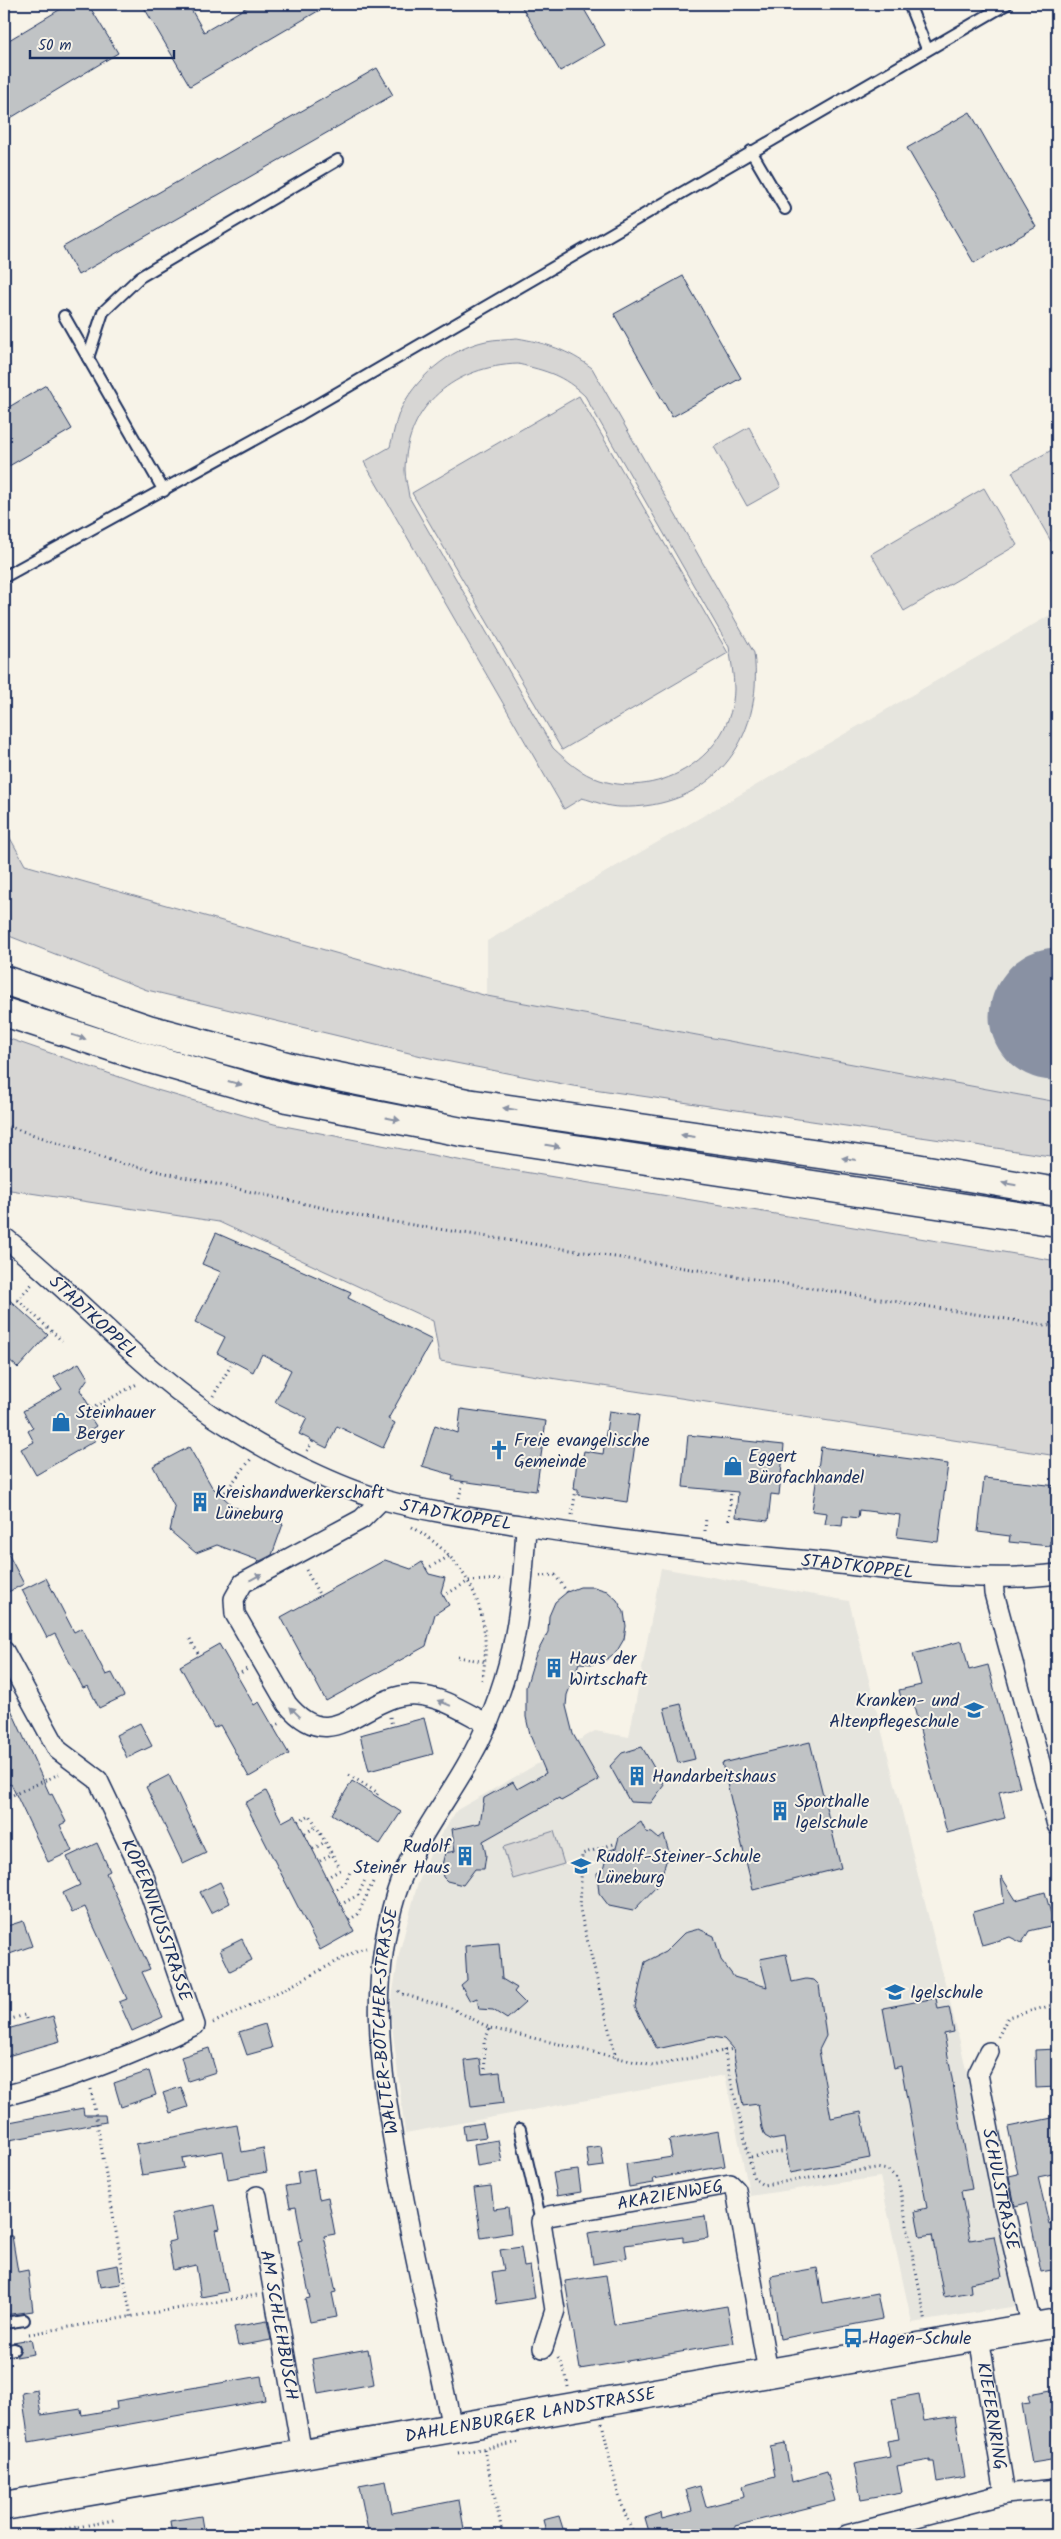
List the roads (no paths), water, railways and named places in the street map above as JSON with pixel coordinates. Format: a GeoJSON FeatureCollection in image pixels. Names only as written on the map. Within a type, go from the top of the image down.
{"type":"FeatureCollection","features":[{"type":"Feature","properties":{"kind":"main road"},"geometry":{"type":"LineString","coordinates":[[4,980],[148,1029],[294,1068],[467,1103],[916,1168],[1057,1192]]}},
{"type":"Feature","properties":{"kind":"main road"},"geometry":{"type":"LineString","coordinates":[[4,1012],[137,1055],[288,1098],[316,1104],[462,1132],[1057,1222]]}},
{"type":"Feature","properties":{"kind":"main road","name":"DAHLENBURGER LANDSTRASSE"},"geometry":{"type":"LineString","coordinates":[[4,2506],[302,2454],[454,2440],[768,2372],[1045,2325]]}},
{"type":"Feature","properties":{"kind":"street","name":"STADTKOPPEL"},"geometry":{"type":"LineString","coordinates":[[4,1237],[148,1368],[203,1411],[235,1431],[300,1465],[382,1499],[569,1533],[703,1551],[993,1578],[1024,1578],[1057,1574]]}},
{"type":"Feature","properties":{"kind":"street"},"geometry":{"type":"LineString","coordinates":[[382,1499],[362,1519],[244,1584],[234,1599],[236,1614],[286,1704],[295,1714],[308,1723],[322,1728],[334,1726],[385,1701],[416,1695],[440,1701],[488,1724]]}},
{"type":"Feature","properties":{"kind":"street","name":"WALTER-BÖTCHER-STRASSE"},"geometry":{"type":"LineString","coordinates":[[454,2440],[387,2108],[380,2053],[378,1980],[389,1919],[408,1863],[421,1836],[466,1766],[488,1724],[503,1686],[514,1647],[524,1577],[526,1526]]}},
{"type":"Feature","properties":{"kind":"street"},"geometry":{"type":"LineString","coordinates":[[993,1578],[994,1593],[1057,1825]]}},
{"type":"Feature","properties":{"kind":"street","name":"KOPERNIKUSSTRASSE"},"geometry":{"type":"LineString","coordinates":[[4,1651],[58,1750],[98,1780],[145,1879],[195,2025],[142,2051],[88,2071],[4,2096]]}},
{"type":"Feature","properties":{"kind":"street","name":"SCHULSTRASSE"},"geometry":{"type":"LineString","coordinates":[[989,2052],[978,2074],[1003,2203],[1045,2325]]}},
{"type":"Feature","properties":{"kind":"street","name":"AKAZIENWEG"},"geometry":{"type":"LineString","coordinates":[[541,2222],[549,2216],[730,2184],[736,2190],[768,2372]]}},
{"type":"Feature","properties":{"kind":"street","name":"AM SCHLEHBUSCH"},"geometry":{"type":"LineString","coordinates":[[257,2196],[302,2454]]}},
{"type":"Feature","properties":{"kind":"street"},"geometry":{"type":"LineString","coordinates":[[541,2222],[555,2310],[543,2348]]}},
{"type":"Feature","properties":{"kind":"street","name":"KIEFERNRING"},"geometry":{"type":"LineString","coordinates":[[979,2336],[1004,2494]]}},
{"type":"Feature","properties":{"kind":"street","name":"KIEFERNRING"},"geometry":{"type":"LineString","coordinates":[[847,2535],[1004,2494],[1057,2489]]}},
{"type":"Feature","properties":{"kind":"lane"},"geometry":{"type":"LineString","coordinates":[[910,4],[927,50]]}},
{"type":"Feature","properties":{"kind":"lane"},"geometry":{"type":"LineString","coordinates":[[4,577],[301,414],[1007,4]]}},
{"type":"Feature","properties":{"kind":"lane"},"geometry":{"type":"LineString","coordinates":[[751,151],[785,209]]}},
{"type":"Feature","properties":{"kind":"lane"},"geometry":{"type":"LineString","coordinates":[[88,358],[103,312],[140,277],[338,160]]}},
{"type":"Feature","properties":{"kind":"lane"},"geometry":{"type":"LineString","coordinates":[[64,316],[164,490]]}},
{"type":"Feature","properties":{"kind":"lane"},"geometry":{"type":"LineString","coordinates":[[520,2129],[541,2222]]}},
{"type":"Feature","properties":{"kind":"lane"},"geometry":{"type":"LineString","coordinates":[[4,2323],[24,2320]]}},
{"type":"Feature","properties":{"kind":"place","name":"Steinhauer Berger"},"geometry":{"type":"Point","coordinates":[61,1422]}},
{"type":"Feature","properties":{"kind":"place","name":"Freie evangelische Gemeinde"},"geometry":{"type":"Point","coordinates":[499,1450]}},
{"type":"Feature","properties":{"kind":"place","name":"Eggert Bürofachhandel"},"geometry":{"type":"Point","coordinates":[733,1466]}},
{"type":"Feature","properties":{"kind":"place","name":"Kreishandwerkerschaft Lüneburg"},"geometry":{"type":"Point","coordinates":[200,1502]}},
{"type":"Feature","properties":{"kind":"place","name":"Haus der Wirtschaft"},"geometry":{"type":"Point","coordinates":[554,1668]}},
{"type":"Feature","properties":{"kind":"place","name":"Kranken- und Altenpflegeschule"},"geometry":{"type":"Point","coordinates":[974,1710]}},
{"type":"Feature","properties":{"kind":"place","name":"Handarbeitshaus"},"geometry":{"type":"Point","coordinates":[637,1776]}},
{"type":"Feature","properties":{"kind":"place","name":"Sporthalle Igelschule"},"geometry":{"type":"Point","coordinates":[780,1811]}},
{"type":"Feature","properties":{"kind":"place","name":"Rudolf Steiner Haus"},"geometry":{"type":"Point","coordinates":[465,1856]}},
{"type":"Feature","properties":{"kind":"place","name":"Rudolf-Steiner-Schule Lüneburg"},"geometry":{"type":"Point","coordinates":[581,1866]}},
{"type":"Feature","properties":{"kind":"place","name":"Igelschule"},"geometry":{"type":"Point","coordinates":[895,1992]}},
{"type":"Feature","properties":{"kind":"place","name":"Hagen-Schule"},"geometry":{"type":"Point","coordinates":[853,2338]}}]}
